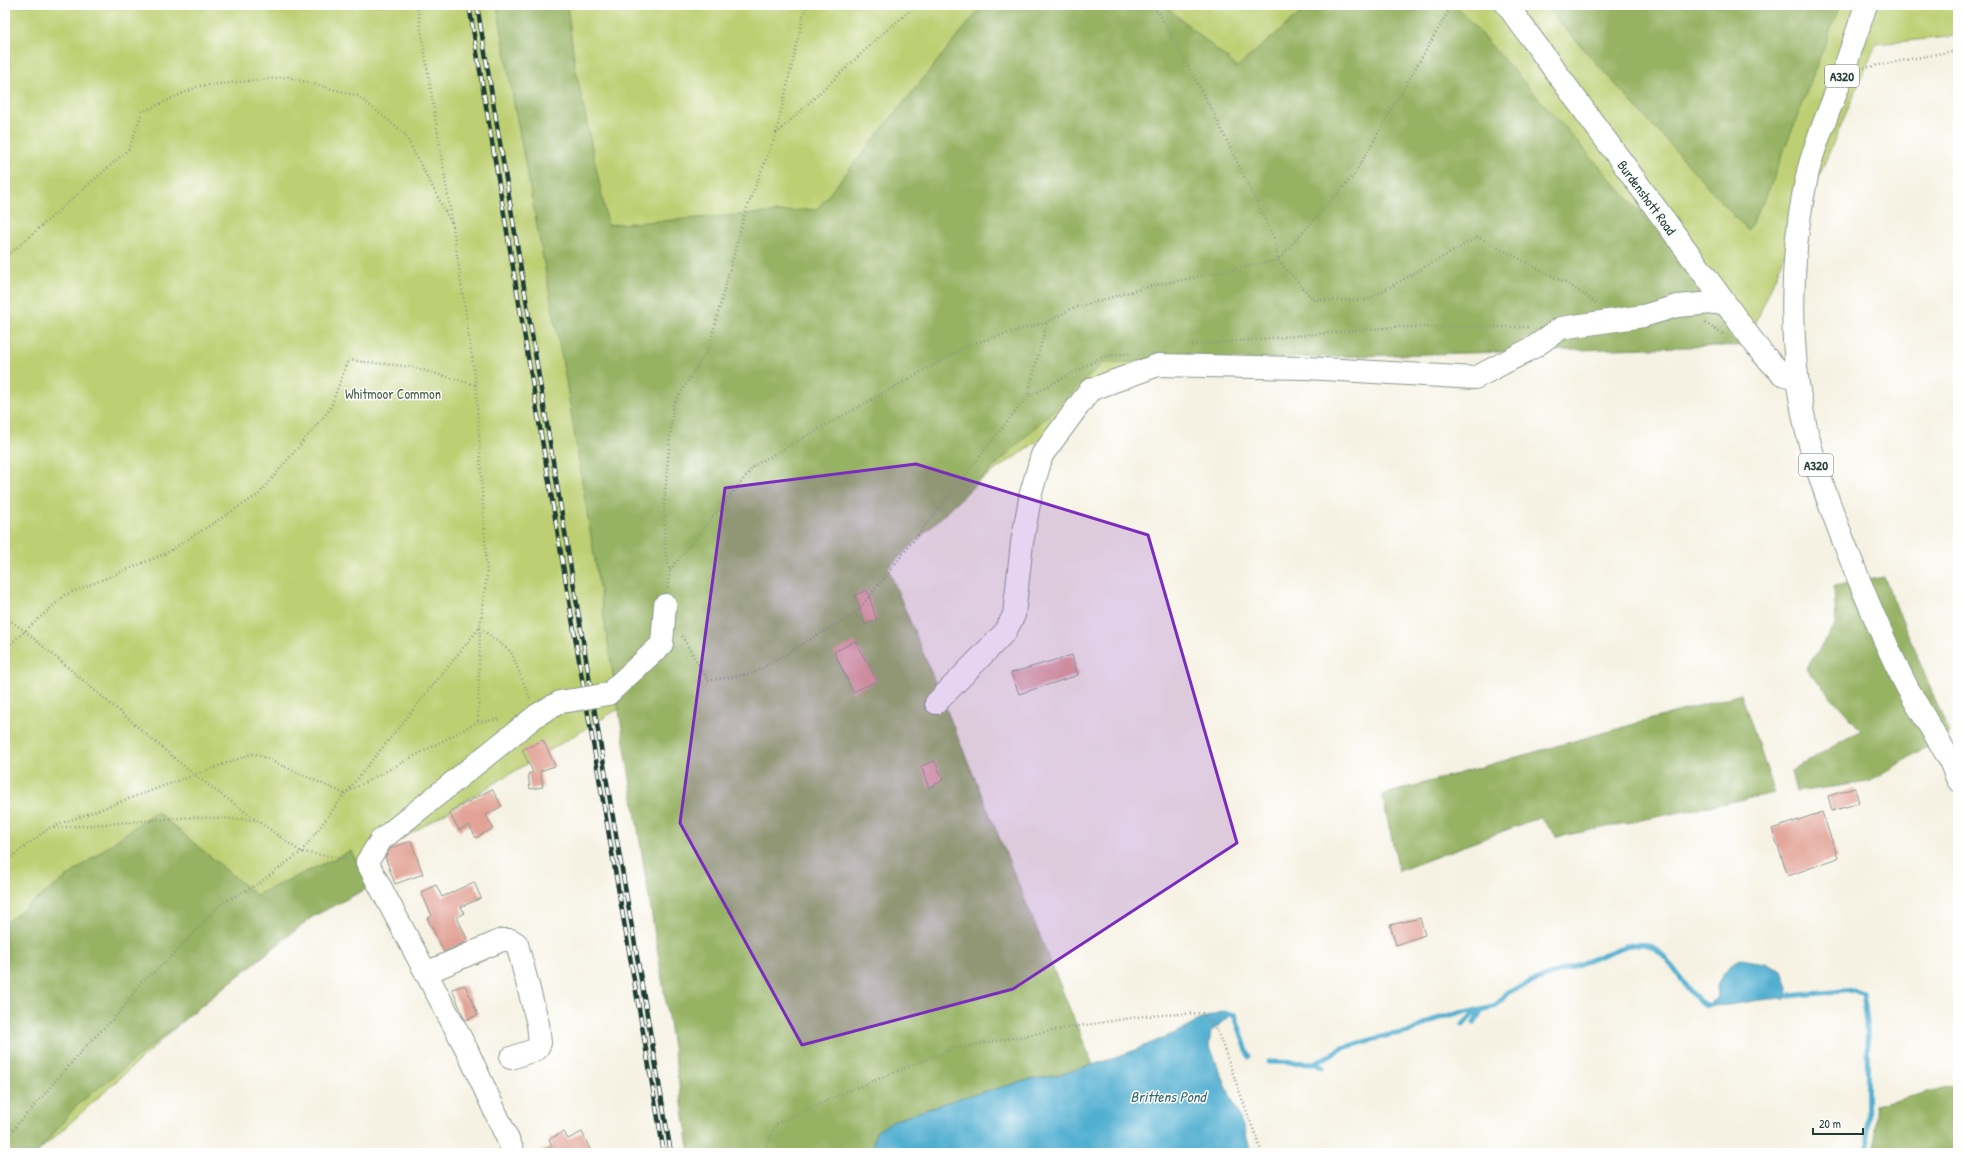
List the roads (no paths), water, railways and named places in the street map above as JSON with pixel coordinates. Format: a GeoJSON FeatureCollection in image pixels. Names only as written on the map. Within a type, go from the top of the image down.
{"type":"FeatureCollection","features":[{"type":"Feature","properties":{"kind":"street","name":"Burdenshott Road"},"geometry":{"type":"LineString","coordinates":[[1507,5],[1724,302],[1772,364],[1782,374],[1797,378]]}},
{"type":"Feature","properties":{"kind":"street","name":"A320"},"geometry":{"type":"LineString","coordinates":[[1866,5],[1844,72],[1815,147],[1807,176],[1800,214],[1794,282],[1794,334],[1797,378],[1802,412],[1814,458],[1829,504],[1866,599],[1901,676],[1954,763],[1958,780]]}},
{"type":"Feature","properties":{"kind":"street"},"geometry":{"type":"LineString","coordinates":[[936,703],[1005,632],[1014,616],[1028,507],[1042,455],[1090,390],[1158,365],[1307,368],[1474,378],[1534,347],[1561,328],[1643,316],[1677,306],[1724,302]]}},
{"type":"Feature","properties":{"kind":"street"},"geometry":{"type":"LineString","coordinates":[[514,1153],[467,1050],[367,862],[381,840],[537,715],[560,702],[608,694],[662,644],[665,605]]}},
{"type":"Feature","properties":{"kind":"street"},"geometry":{"type":"LineString","coordinates":[[426,973],[502,940],[511,940],[517,944],[538,1024],[540,1043],[537,1049],[511,1058]]}},
{"type":"Feature","properties":{"kind":"water"},"geometry":{"type":"Polygon","coordinates":[[[1741,959],[1765,963],[1782,971],[1788,988],[1787,998],[1739,1004],[1709,1005],[1718,996],[1717,985],[1722,976],[1731,966],[1741,959]]]}},
{"type":"Feature","properties":{"kind":"water","name":"Brittens Pond"},"geometry":{"type":"Polygon","coordinates":[[[1223,1011],[1230,1015],[1211,1032],[1209,1045],[1245,1131],[1251,1153],[871,1153],[876,1132],[892,1121],[960,1098],[1029,1080],[1059,1075],[1118,1057],[1187,1028],[1199,1020],[1223,1011]]]}},
{"type":"Feature","properties":{"kind":"waterway"},"geometry":{"type":"LineString","coordinates":[[1316,1063],[1342,1048],[1389,1035],[1410,1032],[1430,1021],[1464,1011],[1481,1010],[1496,1006],[1509,991],[1626,946],[1643,944],[1657,950],[1666,958],[1695,997],[1702,1003],[1709,1005]]}},
{"type":"Feature","properties":{"kind":"waterway"},"geometry":{"type":"LineString","coordinates":[[1789,996],[1854,990],[1863,993],[1867,1022],[1868,1153]]}},
{"type":"Feature","properties":{"kind":"waterway"},"geometry":{"type":"LineString","coordinates":[[1463,1025],[1472,1015],[1480,1011]]}},
{"type":"Feature","properties":{"kind":"waterway"},"geometry":{"type":"LineString","coordinates":[[1474,1023],[1481,1011]]}},
{"type":"Feature","properties":{"kind":"waterway"},"geometry":{"type":"LineString","coordinates":[[1226,1013],[1235,1015],[1249,1057]]}},
{"type":"Feature","properties":{"kind":"waterway"},"geometry":{"type":"LineString","coordinates":[[1268,1062],[1316,1063],[1323,1067]]}},
{"type":"Feature","properties":{"kind":"waterway"},"geometry":{"type":"LineString","coordinates":[[1951,1153],[1958,1151]]}},
{"type":"Feature","properties":{"kind":"railway"},"geometry":{"type":"LineString","coordinates":[[469,5],[588,714],[664,1153]]}},
{"type":"Feature","properties":{"kind":"railway"},"geometry":{"type":"LineString","coordinates":[[477,5],[596,719],[671,1153]]}},
{"type":"Feature","properties":{"kind":"park label","name":"Whitmoor Common"},"geometry":{"type":"Point","coordinates":[393,393]}}]}
